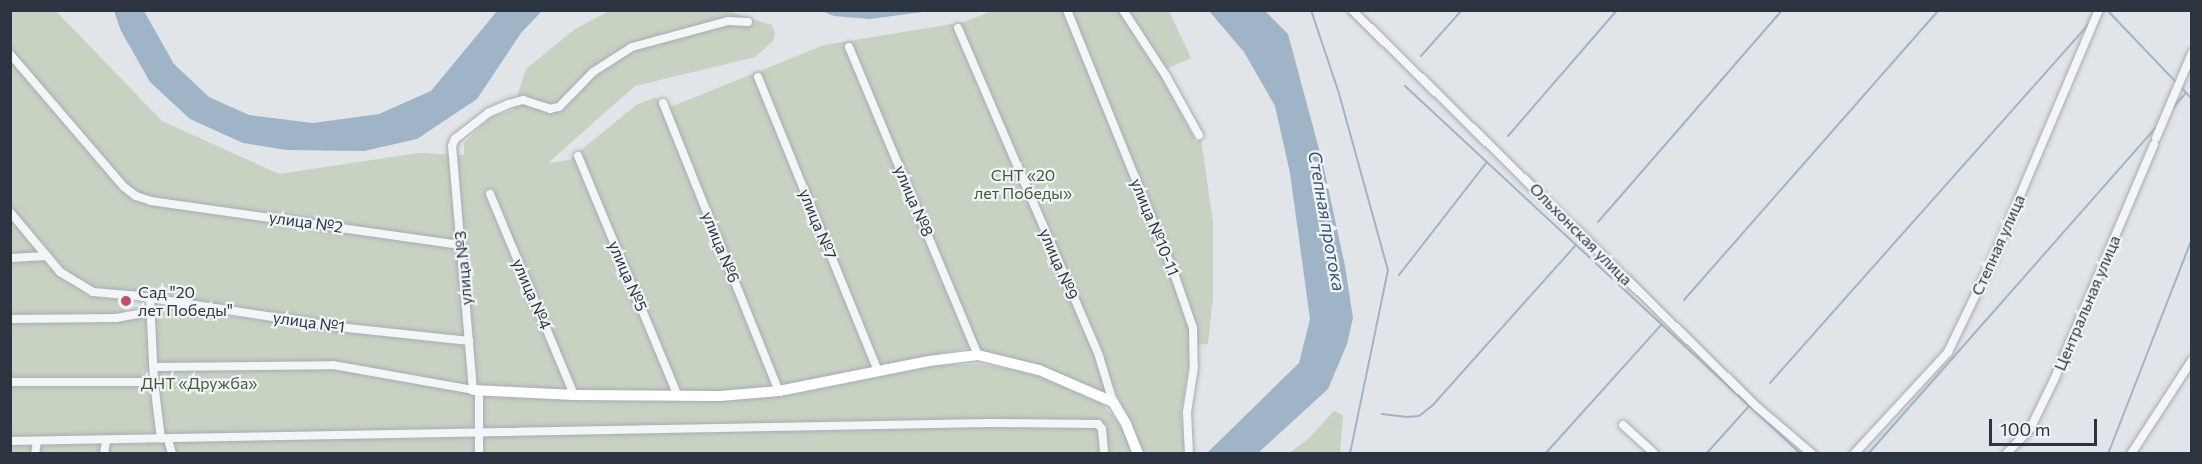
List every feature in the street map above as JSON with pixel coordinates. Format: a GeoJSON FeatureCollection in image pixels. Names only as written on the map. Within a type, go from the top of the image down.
{"type":"FeatureCollection","features":[{"type":"Feature","properties":{"kind":"street","name":"улица №10-11"},"geometry":{"type":"LineString","coordinates":[[1067,10],[1193,328],[1194,367],[1187,412],[1190,453]]}},
{"type":"Feature","properties":{"kind":"street"},"geometry":{"type":"LineString","coordinates":[[1123,10],[1166,76],[1199,135]]}},
{"type":"Feature","properties":{"kind":"street","name":"Степная улица"},"geometry":{"type":"LineString","coordinates":[[1854,453],[1948,352],[1994,257],[2099,10]]}},
{"type":"Feature","properties":{"kind":"street","name":"Ольхонская улица"},"geometry":{"type":"LineString","coordinates":[[1353,11],[1756,406],[1812,453]]}},
{"type":"Feature","properties":{"kind":"street","name":"улица №3"},"geometry":{"type":"LineString","coordinates":[[479,453],[476,390],[469,341],[452,146],[455,139],[488,113],[508,104],[523,100],[550,109],[559,107],[593,72],[632,47],[728,21],[748,22]]}},
{"type":"Feature","properties":{"kind":"street","name":"улица №9"},"geometry":{"type":"LineString","coordinates":[[958,28],[1099,356],[1113,402]]}},
{"type":"Feature","properties":{"kind":"street","name":"улица №8"},"geometry":{"type":"LineString","coordinates":[[849,47],[978,355]]}},
{"type":"Feature","properties":{"kind":"street","name":"Центральная улица"},"geometry":{"type":"LineString","coordinates":[[2006,453],[2030,429],[2055,380],[2192,53]]}},
{"type":"Feature","properties":{"kind":"street","name":"улица №2"},"geometry":{"type":"LineString","coordinates":[[10,54],[124,187],[151,201],[460,245]]}},
{"type":"Feature","properties":{"kind":"street","name":"улица №7"},"geometry":{"type":"LineString","coordinates":[[758,78],[878,371]]}},
{"type":"Feature","properties":{"kind":"street","name":"улица №6"},"geometry":{"type":"LineString","coordinates":[[663,103],[779,391]]}},
{"type":"Feature","properties":{"kind":"street","name":"улица №5"},"geometry":{"type":"LineString","coordinates":[[578,156],[678,396]]}},
{"type":"Feature","properties":{"kind":"street","name":"улица №4"},"geometry":{"type":"LineString","coordinates":[[490,194],[574,395]]}},
{"type":"Feature","properties":{"kind":"street","name":"улица №1"},"geometry":{"type":"LineString","coordinates":[[10,212],[60,272],[93,292],[150,298],[338,327],[469,341]]}},
{"type":"Feature","properties":{"kind":"street"},"geometry":{"type":"LineString","coordinates":[[10,258],[47,256]]}},
{"type":"Feature","properties":{"kind":"street"},"geometry":{"type":"LineString","coordinates":[[150,298],[154,382],[165,439],[172,453]]}},
{"type":"Feature","properties":{"kind":"street"},"geometry":{"type":"LineString","coordinates":[[10,319],[116,318],[150,312]]}},
{"type":"Feature","properties":{"kind":"street"},"geometry":{"type":"LineString","coordinates":[[154,367],[333,365],[476,390],[574,395],[678,396],[779,391],[954,356],[978,355],[1015,362],[1039,370],[1113,402],[1126,424],[1138,453]]}},
{"type":"Feature","properties":{"kind":"street"},"geometry":{"type":"LineString","coordinates":[[2131,453],[2192,360]]}},
{"type":"Feature","properties":{"kind":"street"},"geometry":{"type":"LineString","coordinates":[[10,382],[154,382]]}},
{"type":"Feature","properties":{"kind":"street"},"geometry":{"type":"LineString","coordinates":[[10,441],[479,434],[727,426],[1098,424],[1102,429],[1104,453]]}},
{"type":"Feature","properties":{"kind":"street"},"geometry":{"type":"LineString","coordinates":[[1623,424],[1655,453]]}},
{"type":"Feature","properties":{"kind":"street"},"geometry":{"type":"LineString","coordinates":[[104,453],[106,441]]}},
{"type":"Feature","properties":{"kind":"street"},"geometry":{"type":"LineString","coordinates":[[35,453],[37,442]]}},
{"type":"Feature","properties":{"kind":"green space","name":"СНТ «20 лет Победы»"},"geometry":{"type":"Polygon","coordinates":[[[11,11],[56,11],[162,121],[279,174],[418,153],[464,155],[464,143],[491,117],[513,110],[526,69],[575,29],[609,11],[727,11],[772,25],[775,34],[773,41],[755,57],[635,86],[548,163],[569,160],[636,105],[656,97],[663,110],[824,45],[964,22],[992,11],[1169,11],[1191,58],[1159,72],[1196,142],[1201,139],[1213,222],[1213,298],[1208,344],[1192,345],[1181,414],[1186,453],[1143,453],[1115,390],[1100,394],[1039,366],[968,348],[759,391],[700,393],[489,389],[335,363],[336,368],[438,384],[487,396],[717,400],[805,392],[927,366],[979,364],[1039,374],[1102,404],[1122,426],[1132,453],[11,453],[11,444],[146,444],[145,437],[11,438],[10,217],[56,270],[89,296],[124,300],[124,320],[155,317],[156,307],[332,329],[331,321],[96,288],[70,275],[11,207],[11,11]]]}},
{"type":"Feature","properties":{"kind":"green space"},"geometry":{"type":"Polygon","coordinates":[[[1334,411],[1343,415],[1340,453],[1289,453],[1308,439],[1334,411]]]}},
{"type":"Feature","properties":{"kind":"water"},"geometry":{"type":"Polygon","coordinates":[[[114,11],[144,11],[174,64],[209,97],[249,115],[313,123],[379,114],[431,91],[497,11],[542,11],[521,33],[477,99],[417,139],[364,151],[286,150],[243,143],[190,119],[150,82],[121,31],[114,11]]]}},
{"type":"Feature","properties":{"kind":"water"},"geometry":{"type":"Polygon","coordinates":[[[822,11],[930,11],[870,19],[834,16],[822,11]]]}},
{"type":"Feature","properties":{"kind":"water","name":"Степная протока"},"geometry":{"type":"Polygon","coordinates":[[[1209,11],[1265,11],[1288,34],[1323,164],[1345,266],[1353,318],[1347,344],[1328,389],[1258,453],[1207,453],[1299,363],[1310,319],[1290,173],[1275,106],[1244,52],[1209,11]]]}},
{"type":"Feature","properties":{"kind":"waterway"},"geometry":{"type":"LineString","coordinates":[[1311,10],[1338,90],[1388,270],[1350,454]]}},
{"type":"Feature","properties":{"kind":"waterway"},"geometry":{"type":"LineString","coordinates":[[1421,56],[1462,10]]}},
{"type":"Feature","properties":{"kind":"waterway"},"geometry":{"type":"LineString","coordinates":[[1508,136],[1617,10]]}},
{"type":"Feature","properties":{"kind":"waterway"},"geometry":{"type":"LineString","coordinates":[[1598,222],[1782,10]]}},
{"type":"Feature","properties":{"kind":"waterway"},"geometry":{"type":"LineString","coordinates":[[1684,300],[1939,10]]}},
{"type":"Feature","properties":{"kind":"waterway"},"geometry":{"type":"LineString","coordinates":[[2107,10],[2192,99]]}},
{"type":"Feature","properties":{"kind":"waterway"},"geometry":{"type":"LineString","coordinates":[[1770,383],[2089,24]]}},
{"type":"Feature","properties":{"kind":"waterway"},"geometry":{"type":"LineString","coordinates":[[1405,86],[1801,454]]}},
{"type":"Feature","properties":{"kind":"waterway"},"geometry":{"type":"LineString","coordinates":[[2172,109],[2186,93]]}},
{"type":"Feature","properties":{"kind":"waterway"},"geometry":{"type":"LineString","coordinates":[[1868,454],[2158,125]]}},
{"type":"Feature","properties":{"kind":"waterway"},"geometry":{"type":"LineString","coordinates":[[1399,275],[1487,162]]}},
{"type":"Feature","properties":{"kind":"waterway"},"geometry":{"type":"LineString","coordinates":[[2108,454],[2192,238]]}},
{"type":"Feature","properties":{"kind":"waterway"},"geometry":{"type":"LineString","coordinates":[[1382,414],[1419,416],[1432,406],[1576,245]]}},
{"type":"Feature","properties":{"kind":"waterway"},"geometry":{"type":"LineString","coordinates":[[1545,454],[1661,325]]}},
{"type":"Feature","properties":{"kind":"waterway"},"geometry":{"type":"LineString","coordinates":[[1706,454],[1749,406]]}},
{"type":"Feature","properties":{"kind":"place","name":"Сад \"20 лет Победы\""},"geometry":{"type":"Point","coordinates":[126,301]}},
{"type":"Feature","properties":{"kind":"park label","name":"ДНТ «Дружба»"},"geometry":{"type":"Point","coordinates":[199,383]}}]}
